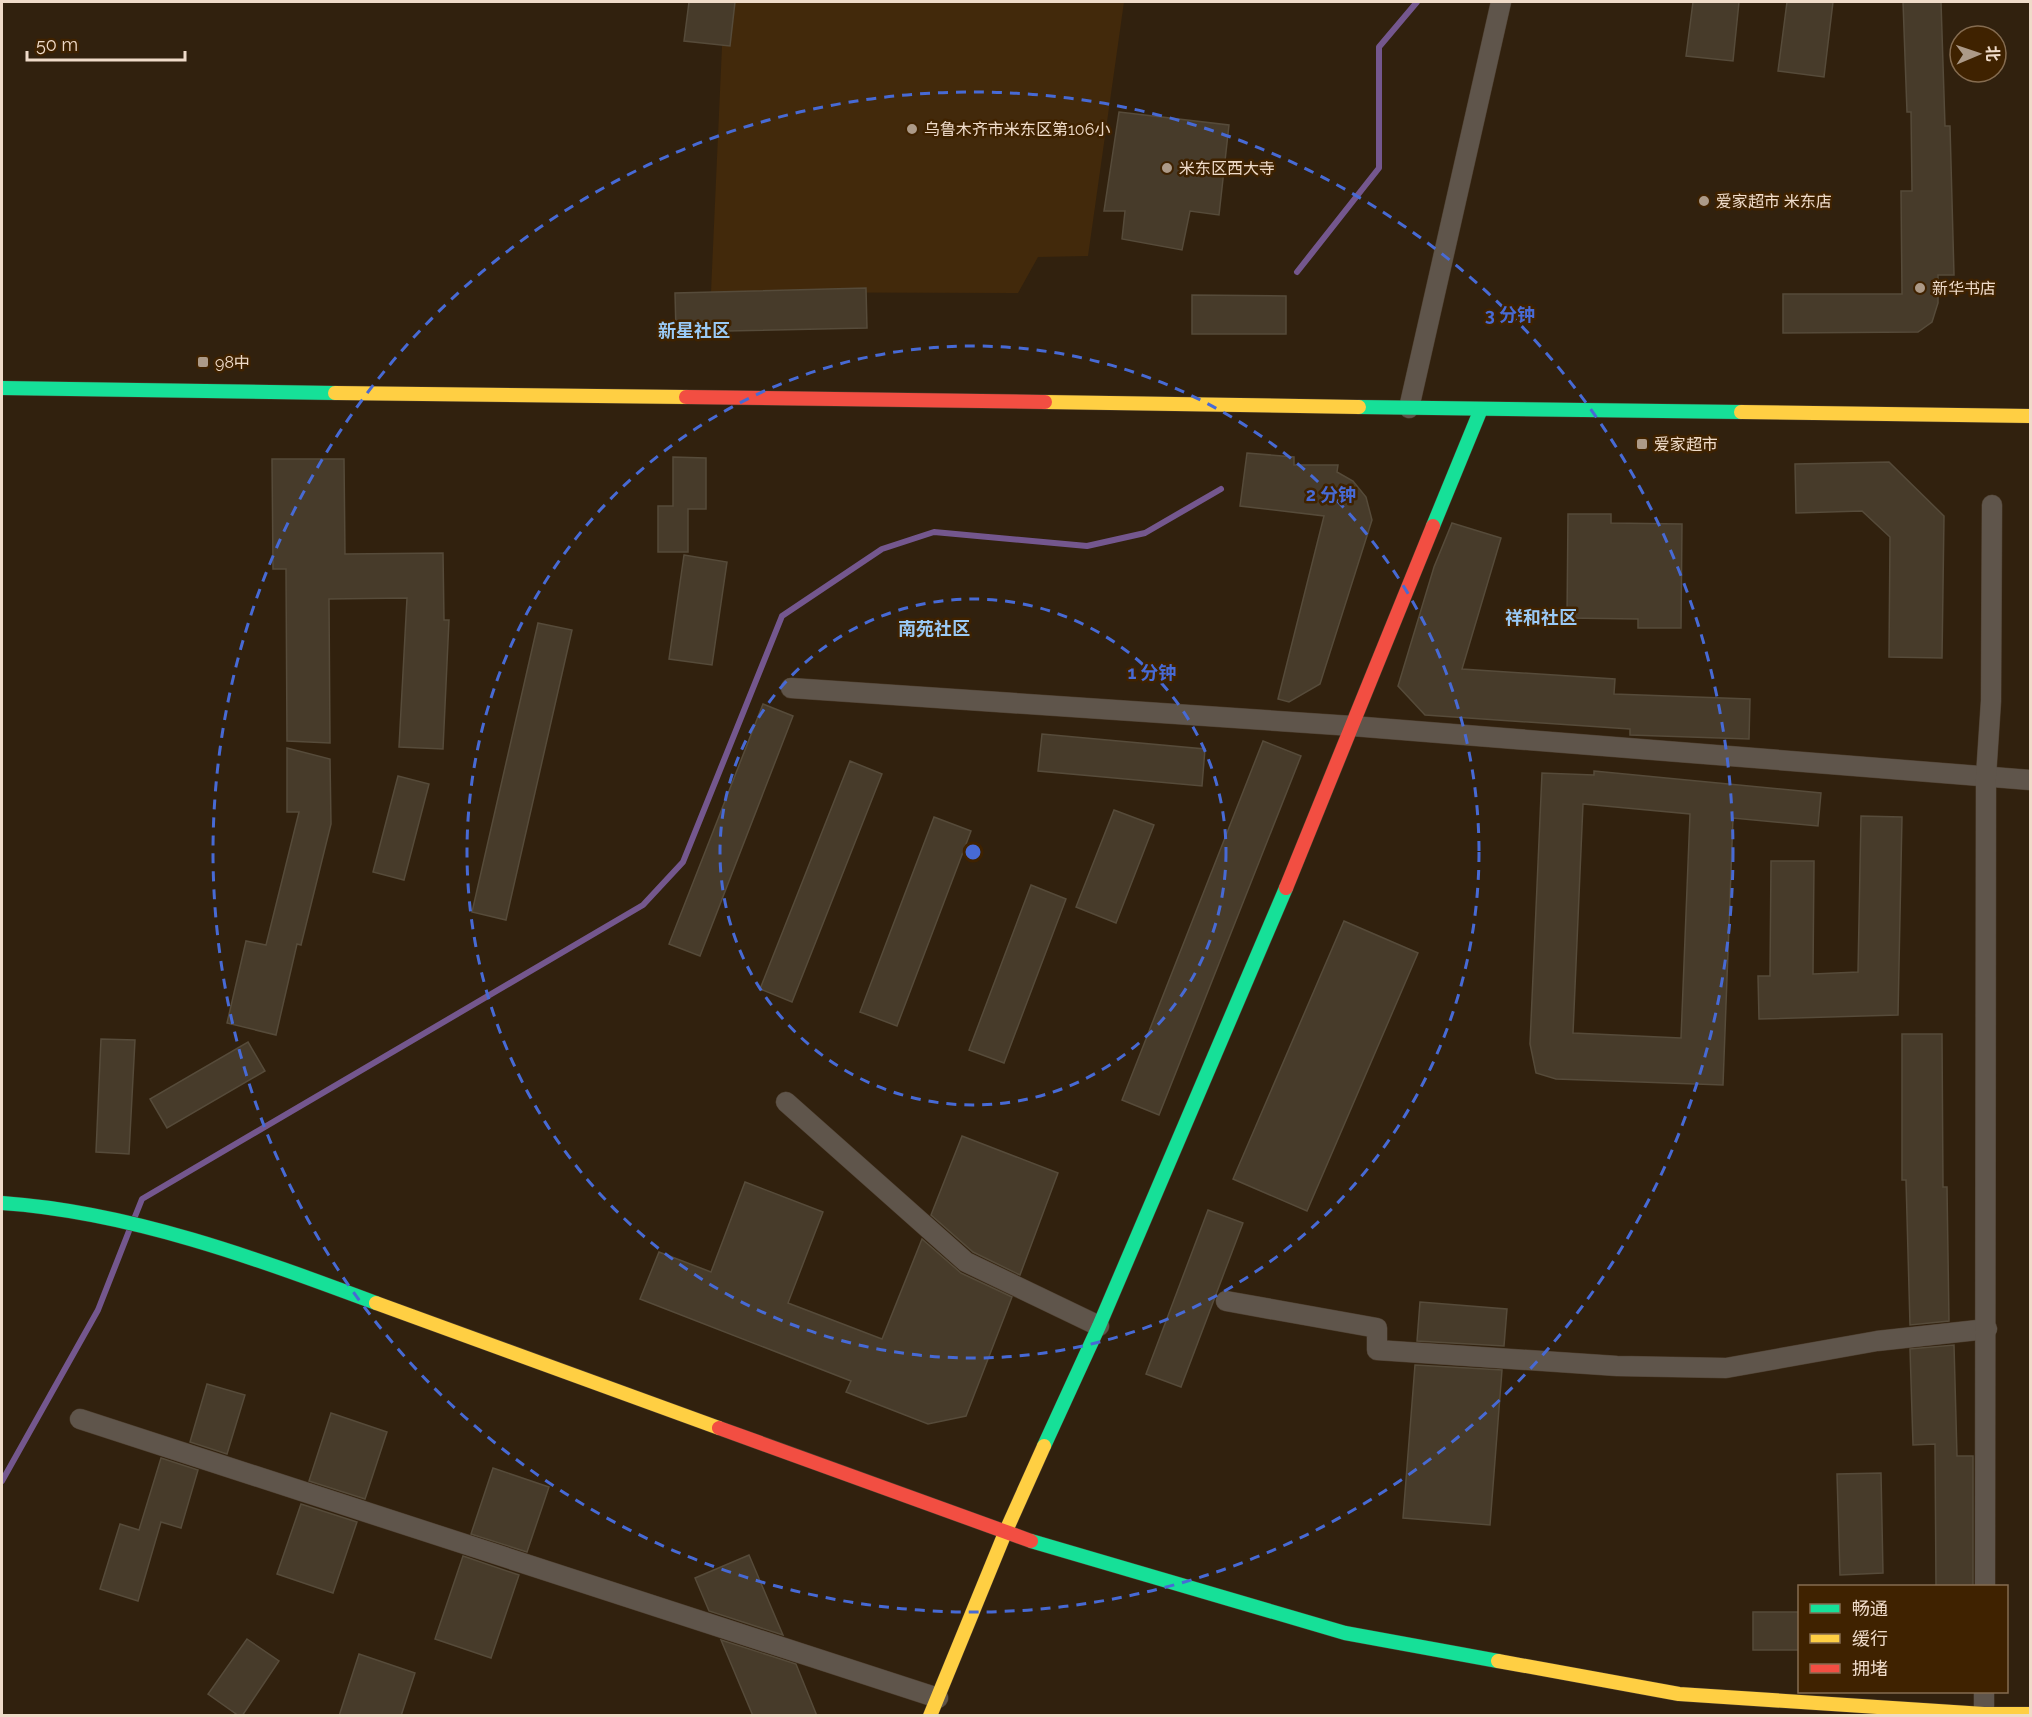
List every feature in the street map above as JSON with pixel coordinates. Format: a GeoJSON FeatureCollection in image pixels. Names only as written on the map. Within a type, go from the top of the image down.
{"type":"FeatureCollection","features":[{"type":"Feature","properties":{"kind":"street"},"geometry":{"type":"LineString","coordinates":[[1410,408],[1501,2]]}},
{"type":"Feature","properties":{"kind":"street"},"geometry":{"type":"LineString","coordinates":[[2,388],[2031,416]]}},
{"type":"Feature","properties":{"kind":"street"},"geometry":{"type":"LineString","coordinates":[[80,1419],[934,1707],[1005,1533],[1099,1326],[1248,981],[1481,409]]}},
{"type":"Feature","properties":{"kind":"street"},"geometry":{"type":"LineString","coordinates":[[1985,1585],[1986,776],[1991,701],[1992,505]]}},
{"type":"Feature","properties":{"kind":"street"},"geometry":{"type":"LineString","coordinates":[[791,688],[1352,726],[2031,780]]}},
{"type":"Feature","properties":{"kind":"street"},"geometry":{"type":"LineString","coordinates":[[786,1102],[966,1262],[1099,1326]]}},
{"type":"Feature","properties":{"kind":"street"},"geometry":{"type":"LineString","coordinates":[[2,1203],[57,1207],[180,1236],[276,1266],[1005,1533],[1345,1633],[1679,1694],[1984,1714],[2031,1714]]}},
{"type":"Feature","properties":{"kind":"street"},"geometry":{"type":"LineString","coordinates":[[1226,1301],[1377,1328],[1377,1350],[1617,1366],[1726,1368],[1877,1341],[1987,1329]]}},
{"type":"Feature","properties":{"kind":"street"},"geometry":{"type":"LineString","coordinates":[[1984,1693],[1984,1714]]}},
{"type":"Feature","properties":{"kind":"shaded area","name":"乌鲁木齐市米东区第106小"},"geometry":{"type":"Polygon","coordinates":[[[724,2],[1124,2],[1088,256],[1038,257],[1018,293],[711,292],[724,2]]]}},
{"type":"Feature","properties":{"kind":"building"},"geometry":{"type":"Polygon","coordinates":[[[689,2],[735,2],[730,46],[684,41],[689,2]]]}},
{"type":"Feature","properties":{"kind":"building"},"geometry":{"type":"Polygon","coordinates":[[[1693,2],[1739,2],[1733,61],[1686,56],[1693,2]]]}},
{"type":"Feature","properties":{"kind":"building"},"geometry":{"type":"Polygon","coordinates":[[[1787,2],[1833,2],[1824,77],[1778,71],[1787,2]]]}},
{"type":"Feature","properties":{"kind":"building"},"geometry":{"type":"Polygon","coordinates":[[[1903,2],[1941,2],[1945,126],[1950,126],[1954,275],[1938,275],[1938,303],[1932,322],[1918,332],[1783,333],[1783,294],[1902,294],[1901,191],[1912,191],[1911,112],[1907,112],[1903,2]]]}},
{"type":"Feature","properties":{"kind":"building","name":"米东区西大寺"},"geometry":{"type":"Polygon","coordinates":[[[1119,112],[1229,125],[1219,215],[1190,211],[1182,250],[1122,239],[1125,211],[1104,211],[1119,112]]]}},
{"type":"Feature","properties":{"kind":"building"},"geometry":{"type":"Polygon","coordinates":[[[866,288],[867,328],[676,332],[675,293],[866,288]]]}},
{"type":"Feature","properties":{"kind":"building"},"geometry":{"type":"Polygon","coordinates":[[[1192,295],[1286,296],[1286,334],[1192,334],[1192,295]]]}},
{"type":"Feature","properties":{"kind":"building"},"geometry":{"type":"Polygon","coordinates":[[[1247,453],[1294,457],[1294,465],[1338,465],[1337,472],[1353,481],[1366,497],[1372,520],[1320,684],[1289,702],[1278,699],[1324,516],[1240,506],[1247,453]]]}},
{"type":"Feature","properties":{"kind":"building"},"geometry":{"type":"Polygon","coordinates":[[[673,457],[706,458],[706,509],[688,509],[688,552],[658,552],[658,506],[673,506],[673,457]]]}},
{"type":"Feature","properties":{"kind":"building"},"geometry":{"type":"Polygon","coordinates":[[[272,459],[344,459],[345,554],[443,553],[444,620],[449,620],[443,749],[399,747],[407,598],[329,599],[330,743],[287,741],[286,569],[273,569],[272,459]]]}},
{"type":"Feature","properties":{"kind":"building"},"geometry":{"type":"Polygon","coordinates":[[[1889,462],[1944,516],[1942,658],[1889,657],[1890,537],[1862,511],[1796,513],[1795,464],[1889,462]]]}},
{"type":"Feature","properties":{"kind":"building"},"geometry":{"type":"Polygon","coordinates":[[[1568,514],[1611,514],[1611,523],[1682,524],[1681,628],[1638,628],[1638,619],[1567,618],[1568,514]]]}},
{"type":"Feature","properties":{"kind":"building"},"geometry":{"type":"Polygon","coordinates":[[[1452,523],[1501,538],[1462,669],[1615,679],[1614,694],[1750,699],[1749,739],[1630,735],[1630,729],[1425,715],[1398,686],[1434,567],[1452,523]]]}},
{"type":"Feature","properties":{"kind":"building"},"geometry":{"type":"Polygon","coordinates":[[[684,555],[727,562],[712,665],[669,659],[684,555]]]}},
{"type":"Feature","properties":{"kind":"building"},"geometry":{"type":"Polygon","coordinates":[[[538,623],[572,630],[506,920],[472,912],[538,623]]]}},
{"type":"Feature","properties":{"kind":"building"},"geometry":{"type":"Polygon","coordinates":[[[763,704],[793,716],[700,956],[669,944],[763,704]]]}},
{"type":"Feature","properties":{"kind":"building"},"geometry":{"type":"Polygon","coordinates":[[[1042,734],[1205,749],[1202,786],[1038,771],[1042,734]]]}},
{"type":"Feature","properties":{"kind":"building"},"geometry":{"type":"Polygon","coordinates":[[[1263,741],[1301,756],[1159,1115],[1122,1100],[1263,741]]]}},
{"type":"Feature","properties":{"kind":"building"},"geometry":{"type":"Polygon","coordinates":[[[287,748],[330,759],[331,824],[301,945],[297,944],[276,1035],[227,1023],[246,941],[266,945],[299,812],[287,812],[287,748]]]}},
{"type":"Feature","properties":{"kind":"building"},"geometry":{"type":"Polygon","coordinates":[[[850,761],[882,774],[792,1002],[760,989],[850,761]]]}},
{"type":"Feature","properties":{"kind":"building"},"geometry":{"type":"Polygon","coordinates":[[[1594,771],[1821,793],[1818,826],[1733,818],[1723,1085],[1556,1079],[1536,1073],[1530,1044],[1542,773],[1594,775],[1594,771]],[[1583,804],[1573,1033],[1681,1038],[1690,814],[1583,804]]]}},
{"type":"Feature","properties":{"kind":"building"},"geometry":{"type":"Polygon","coordinates":[[[398,776],[429,784],[404,880],[373,872],[398,776]]]}},
{"type":"Feature","properties":{"kind":"building"},"geometry":{"type":"Polygon","coordinates":[[[1114,810],[1154,825],[1116,923],[1076,907],[1114,810]]]}},
{"type":"Feature","properties":{"kind":"building"},"geometry":{"type":"Polygon","coordinates":[[[1861,816],[1902,817],[1898,1015],[1759,1019],[1758,976],[1770,976],[1771,861],[1814,861],[1813,974],[1858,972],[1861,816]]]}},
{"type":"Feature","properties":{"kind":"building"},"geometry":{"type":"Polygon","coordinates":[[[934,817],[971,831],[897,1026],[860,1012],[934,817]]]}},
{"type":"Feature","properties":{"kind":"building"},"geometry":{"type":"Polygon","coordinates":[[[1031,885],[1066,899],[1004,1063],[969,1050],[1031,885]]]}},
{"type":"Feature","properties":{"kind":"building"},"geometry":{"type":"Polygon","coordinates":[[[1344,921],[1418,953],[1307,1211],[1233,1179],[1344,921]]]}},
{"type":"Feature","properties":{"kind":"building"},"geometry":{"type":"Polygon","coordinates":[[[1902,1034],[1942,1034],[1943,1187],[1947,1187],[1949,1321],[1910,1325],[1906,1180],[1902,1180],[1902,1034]]]}},
{"type":"Feature","properties":{"kind":"building"},"geometry":{"type":"Polygon","coordinates":[[[101,1039],[135,1040],[129,1154],[96,1152],[101,1039]]]}},
{"type":"Feature","properties":{"kind":"building"},"geometry":{"type":"Polygon","coordinates":[[[248,1042],[265,1071],[167,1128],[150,1099],[248,1042]]]}},
{"type":"Feature","properties":{"kind":"building"},"geometry":{"type":"Polygon","coordinates":[[[962,1136],[1058,1173],[1020,1275],[973,1252],[931,1215],[962,1136]]]}},
{"type":"Feature","properties":{"kind":"building"},"geometry":{"type":"Polygon","coordinates":[[[745,1182],[823,1212],[788,1303],[882,1339],[922,1239],[961,1273],[1012,1297],[966,1416],[928,1424],[846,1392],[851,1381],[640,1299],[659,1252],[711,1272],[745,1182]]]}},
{"type":"Feature","properties":{"kind":"building"},"geometry":{"type":"Polygon","coordinates":[[[1208,1210],[1243,1223],[1181,1387],[1146,1374],[1208,1210]]]}},
{"type":"Feature","properties":{"kind":"building"},"geometry":{"type":"Polygon","coordinates":[[[1420,1302],[1507,1309],[1504,1346],[1417,1341],[1420,1302]]]}},
{"type":"Feature","properties":{"kind":"building"},"geometry":{"type":"Polygon","coordinates":[[[1954,1345],[1957,1456],[1973,1456],[1973,1585],[1936,1585],[1935,1444],[1913,1445],[1910,1349],[1954,1345]]]}},
{"type":"Feature","properties":{"kind":"building"},"geometry":{"type":"Polygon","coordinates":[[[1415,1365],[1502,1370],[1490,1525],[1403,1518],[1415,1365]]]}},
{"type":"Feature","properties":{"kind":"building"},"geometry":{"type":"Polygon","coordinates":[[[207,1384],[245,1395],[227,1454],[190,1442],[207,1384]]]}},
{"type":"Feature","properties":{"kind":"building"},"geometry":{"type":"Polygon","coordinates":[[[331,1413],[387,1432],[365,1499],[309,1481],[331,1413]]]}},
{"type":"Feature","properties":{"kind":"building"},"geometry":{"type":"Polygon","coordinates":[[[161,1458],[198,1470],[181,1528],[161,1522],[138,1601],[100,1589],[120,1524],[139,1530],[161,1458]]]}},
{"type":"Feature","properties":{"kind":"building"},"geometry":{"type":"Polygon","coordinates":[[[493,1468],[549,1487],[527,1552],[471,1534],[493,1468]]]}},
{"type":"Feature","properties":{"kind":"building"},"geometry":{"type":"Polygon","coordinates":[[[1881,1473],[1883,1573],[1840,1575],[1837,1474],[1881,1473]]]}},
{"type":"Feature","properties":{"kind":"building"},"geometry":{"type":"Polygon","coordinates":[[[301,1504],[357,1522],[333,1593],[277,1574],[301,1504]]]}},
{"type":"Feature","properties":{"kind":"building"},"geometry":{"type":"Polygon","coordinates":[[[749,1555],[783,1635],[709,1611],[695,1578],[749,1555]]]}},
{"type":"Feature","properties":{"kind":"building"},"geometry":{"type":"Polygon","coordinates":[[[463,1556],[519,1575],[491,1658],[435,1639],[463,1556]]]}},
{"type":"Feature","properties":{"kind":"building"},"geometry":{"type":"Polygon","coordinates":[[[1753,1612],[1798,1612],[1798,1650],[1753,1650],[1753,1612]]]}},
{"type":"Feature","properties":{"kind":"building"},"geometry":{"type":"Polygon","coordinates":[[[247,1639],[279,1661],[242,1716],[239,1716],[208,1694],[247,1639]]]}},
{"type":"Feature","properties":{"kind":"building"},"geometry":{"type":"Polygon","coordinates":[[[721,1640],[796,1664],[817,1716],[753,1716],[721,1640]]]}},
{"type":"Feature","properties":{"kind":"building"},"geometry":{"type":"Polygon","coordinates":[[[359,1654],[415,1673],[401,1716],[339,1716],[359,1654]]]}},
{"type":"Feature","properties":{"kind":"waterway"},"geometry":{"type":"LineString","coordinates":[[1297,272],[1379,168],[1379,47],[1417,2]]}},
{"type":"Feature","properties":{"kind":"waterway"},"geometry":{"type":"LineString","coordinates":[[134,1219],[142,1199],[643,905],[683,862],[782,616],[882,549],[934,532],[1087,546],[1145,533],[1221,489]]}},
{"type":"Feature","properties":{"kind":"waterway"},"geometry":{"type":"LineString","coordinates":[[2,1481],[98,1310],[129,1231]]}},
{"type":"Feature","properties":{"kind":"traffic: fast"},"geometry":{"type":"LineString","coordinates":[[2,388],[335,393]]}},
{"type":"Feature","properties":{"kind":"traffic: fast"},"geometry":{"type":"LineString","coordinates":[[1359,407],[1741,412]]}},
{"type":"Feature","properties":{"kind":"traffic: fast"},"geometry":{"type":"LineString","coordinates":[[1433,526],[1481,409]]}},
{"type":"Feature","properties":{"kind":"traffic: fast"},"geometry":{"type":"LineString","coordinates":[[1044,1446],[1099,1326],[1286,888]]}},
{"type":"Feature","properties":{"kind":"traffic: fast"},"geometry":{"type":"LineString","coordinates":[[2,1203],[98,1216],[145,1227],[239,1254],[376,1303]]}},
{"type":"Feature","properties":{"kind":"traffic: fast"},"geometry":{"type":"LineString","coordinates":[[1031,1541],[1345,1633],[1498,1661]]}},
{"type":"Feature","properties":{"kind":"traffic: slow"},"geometry":{"type":"LineString","coordinates":[[335,393],[686,397]]}},
{"type":"Feature","properties":{"kind":"traffic: slow"},"geometry":{"type":"LineString","coordinates":[[1045,402],[1359,407]]}},
{"type":"Feature","properties":{"kind":"traffic: slow"},"geometry":{"type":"LineString","coordinates":[[1741,412],[2030,416]]}},
{"type":"Feature","properties":{"kind":"traffic: slow"},"geometry":{"type":"LineString","coordinates":[[376,1303],[719,1428]]}},
{"type":"Feature","properties":{"kind":"traffic: slow"},"geometry":{"type":"LineString","coordinates":[[930,1716],[1005,1533],[1044,1446]]}},
{"type":"Feature","properties":{"kind":"traffic: slow"},"geometry":{"type":"LineString","coordinates":[[1498,1661],[1679,1694],[1984,1714],[2030,1714]]}},
{"type":"Feature","properties":{"kind":"traffic: jam"},"geometry":{"type":"LineString","coordinates":[[686,397],[1045,402]]}},
{"type":"Feature","properties":{"kind":"traffic: jam"},"geometry":{"type":"LineString","coordinates":[[1286,888],[1433,526]]}},
{"type":"Feature","properties":{"kind":"traffic: jam"},"geometry":{"type":"LineString","coordinates":[[719,1428],[1031,1541]]}},
{"type":"Feature","properties":{"kind":"place","name":"乌鲁木齐市米东区第106小"},"geometry":{"type":"Point","coordinates":[912,129]}},
{"type":"Feature","properties":{"kind":"place","name":"米东区西大寺"},"geometry":{"type":"Point","coordinates":[1167,168]}},
{"type":"Feature","properties":{"kind":"place","name":"爱家超市 米东店"},"geometry":{"type":"Point","coordinates":[1704,201]}},
{"type":"Feature","properties":{"kind":"place","name":"新华书店"},"geometry":{"type":"Point","coordinates":[1920,288]}},
{"type":"Feature","properties":{"kind":"place","name":"98中"},"geometry":{"type":"Point","coordinates":[203,362]}},
{"type":"Feature","properties":{"kind":"place","name":"爱家超市"},"geometry":{"type":"Point","coordinates":[1642,444]}},
{"type":"Feature","properties":{"kind":"district","name":"新星社区"},"geometry":{"type":"Point","coordinates":[694,330]}},
{"type":"Feature","properties":{"kind":"district","name":"祥和社区"},"geometry":{"type":"Point","coordinates":[1541,617]}},
{"type":"Feature","properties":{"kind":"district","name":"南苑社区"},"geometry":{"type":"Point","coordinates":[934,628]}}]}
